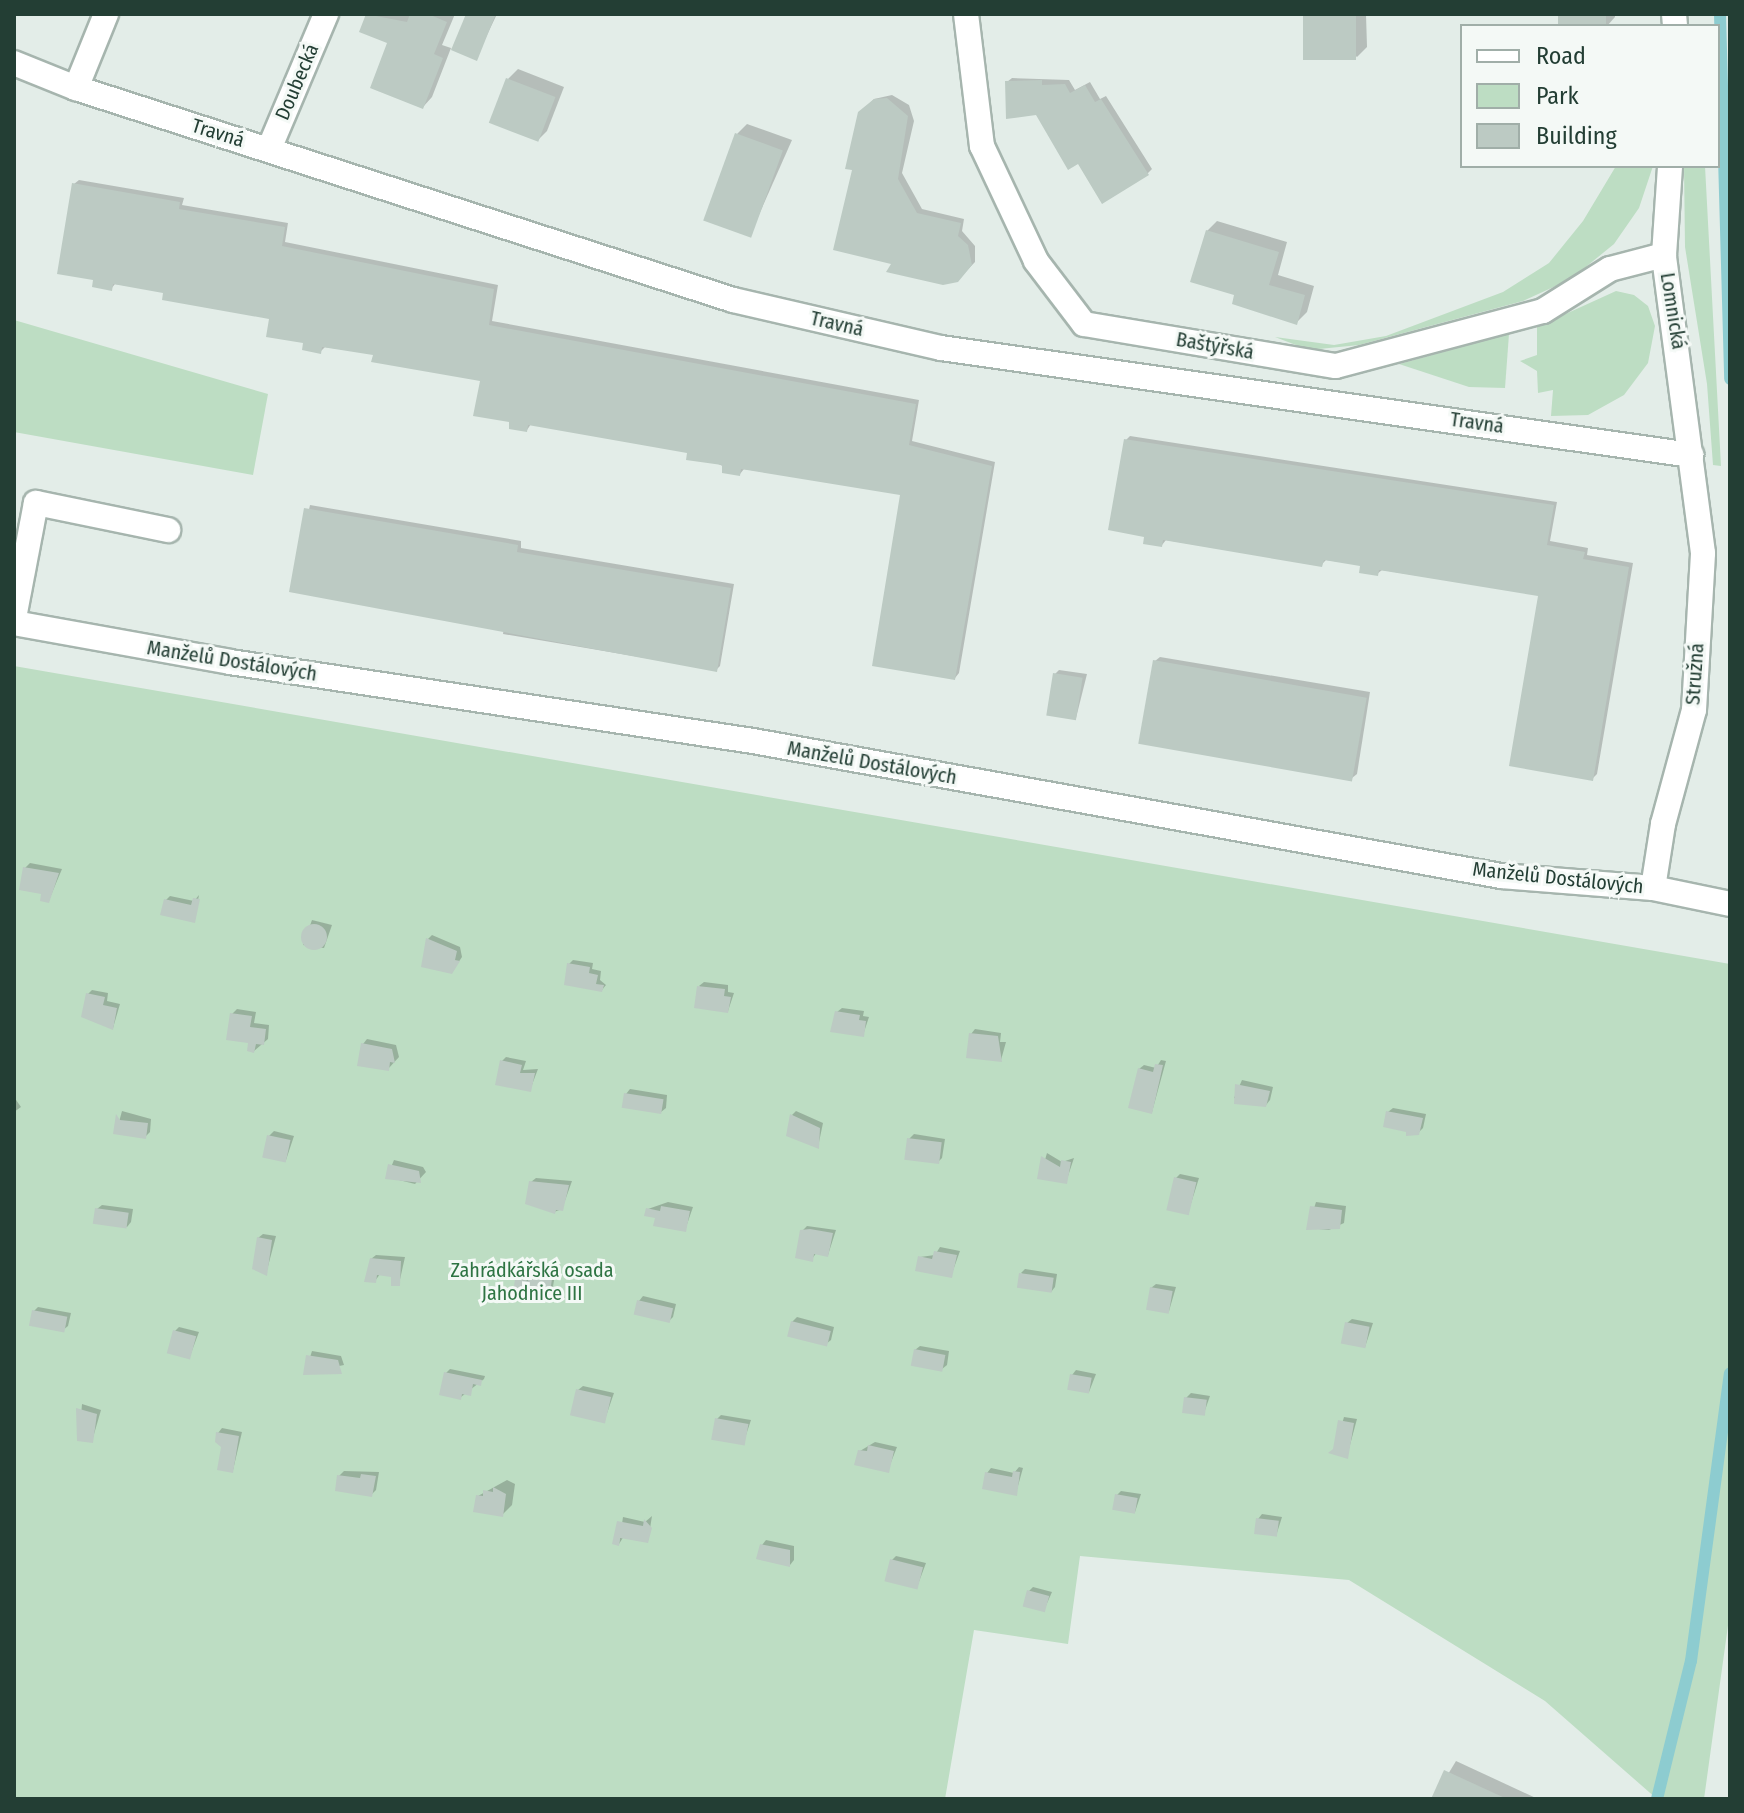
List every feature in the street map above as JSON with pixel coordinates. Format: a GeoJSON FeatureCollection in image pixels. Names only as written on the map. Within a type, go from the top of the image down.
{"type":"FeatureCollection","features":[{"type":"Feature","properties":{"kind":"street"},"geometry":{"type":"LineString","coordinates":[[76,88],[106,14]]}},
{"type":"Feature","properties":{"kind":"street","name":"Doubecká"},"geometry":{"type":"LineString","coordinates":[[269,149],[326,14]]}},
{"type":"Feature","properties":{"kind":"street","name":"Baštýřská"},"geometry":{"type":"LineString","coordinates":[[966,14],[982,146],[1036,261],[1084,324],[1336,366],[1543,311],[1610,269],[1664,255]]}},
{"type":"Feature","properties":{"kind":"street","name":"Travná"},"geometry":{"type":"LineString","coordinates":[[14,63],[76,88],[733,300],[941,348],[1691,455]]}},
{"type":"Feature","properties":{"kind":"street","name":"Lomnická"},"geometry":{"type":"LineString","coordinates":[[1670,168],[1664,255],[1691,455]]}},
{"type":"Feature","properties":{"kind":"street","name":"Stružná"},"geometry":{"type":"LineString","coordinates":[[1653,888],[1663,824],[1694,710],[1703,553],[1691,455]]}},
{"type":"Feature","properties":{"kind":"street"},"geometry":{"type":"LineString","coordinates":[[14,620],[36,503],[168,530]]}},
{"type":"Feature","properties":{"kind":"street","name":"Manželů Dostálových"},"geometry":{"type":"LineString","coordinates":[[14,620],[230,662],[753,741],[1501,876],[1653,888],[1730,904]]}},
{"type":"Feature","properties":{"kind":"green space"},"geometry":{"type":"Polygon","coordinates":[[[1615,168],[1652,168],[1639,208],[1614,244],[1571,279],[1523,301],[1359,345],[1309,350],[1275,337],[1334,345],[1386,336],[1503,292],[1549,263],[1583,221],[1615,168]]]}},
{"type":"Feature","properties":{"kind":"green space"},"geometry":{"type":"Polygon","coordinates":[[[1684,168],[1705,168],[1721,466],[1713,465],[1707,384],[1685,247],[1684,168]]]}},
{"type":"Feature","properties":{"kind":"green space"},"geometry":{"type":"Polygon","coordinates":[[[1616,291],[1634,295],[1648,306],[1655,326],[1648,363],[1624,395],[1588,415],[1551,416],[1553,390],[1538,393],[1537,371],[1520,361],[1537,355],[1537,327],[1616,291]]]}},
{"type":"Feature","properties":{"kind":"green space"},"geometry":{"type":"Polygon","coordinates":[[[14,320],[268,394],[253,475],[14,432],[14,320]]]}},
{"type":"Feature","properties":{"kind":"green space"},"geometry":{"type":"Polygon","coordinates":[[[1509,334],[1505,388],[1469,387],[1399,364],[1509,334]]]}},
{"type":"Feature","properties":{"kind":"green space","name":"Zahrádkářská osada Jahodnice III"},"geometry":{"type":"Polygon","coordinates":[[[14,666],[1730,964],[1730,1611],[1704,1799],[1657,1799],[1545,1701],[1349,1580],[1080,1556],[1068,1644],[974,1630],[945,1799],[14,1799],[14,666]]]}},
{"type":"Feature","properties":{"kind":"building"},"geometry":{"type":"Polygon","coordinates":[[[366,14],[407,22],[410,14],[428,14],[447,22],[434,54],[443,58],[423,109],[370,88],[387,43],[359,32],[366,14]]]}},
{"type":"Feature","properties":{"kind":"building"},"geometry":{"type":"Polygon","coordinates":[[[466,14],[495,16],[477,61],[451,50],[466,14]]]}},
{"type":"Feature","properties":{"kind":"building"},"geometry":{"type":"Polygon","coordinates":[[[1303,14],[1356,14],[1356,60],[1303,60],[1303,14]]]}},
{"type":"Feature","properties":{"kind":"building"},"geometry":{"type":"Polygon","coordinates":[[[1558,14],[1606,14],[1606,24],[1558,24],[1558,14]]]}},
{"type":"Feature","properties":{"kind":"building"},"geometry":{"type":"Polygon","coordinates":[[[506,78],[555,97],[538,142],[489,123],[506,78]]]}},
{"type":"Feature","properties":{"kind":"building"},"geometry":{"type":"Polygon","coordinates":[[[1042,80],[1042,85],[1065,84],[1070,93],[1085,85],[1095,102],[1101,99],[1149,175],[1102,204],[1078,164],[1068,170],[1036,115],[1006,119],[1005,81],[1042,80]]]}},
{"type":"Feature","properties":{"kind":"building"},"geometry":{"type":"Polygon","coordinates":[[[887,98],[908,116],[898,179],[917,213],[961,223],[958,236],[968,245],[972,265],[958,282],[943,285],[886,272],[891,264],[833,250],[852,170],[845,169],[858,112],[874,99],[887,98]]]}},
{"type":"Feature","properties":{"kind":"building"},"geometry":{"type":"Polygon","coordinates":[[[735,133],[783,150],[751,238],[703,220],[735,133]]]}},
{"type":"Feature","properties":{"kind":"building"},"geometry":{"type":"Polygon","coordinates":[[[72,183],[180,202],[179,209],[285,227],[282,246],[494,289],[489,325],[916,404],[909,445],[992,466],[955,680],[872,666],[900,495],[741,469],[740,476],[722,473],[722,465],[686,460],[687,453],[528,425],[527,432],[509,429],[509,422],[473,416],[480,381],[371,362],[373,355],[322,347],[321,354],[302,350],[303,343],[266,337],[269,319],[162,300],[163,293],[113,284],[112,291],[92,287],[93,280],[57,274],[72,183]]]}},
{"type":"Feature","properties":{"kind":"building"},"geometry":{"type":"Polygon","coordinates":[[[1206,230],[1279,252],[1269,285],[1305,295],[1297,325],[1232,304],[1234,295],[1190,282],[1206,230]]]}},
{"type":"Feature","properties":{"kind":"building"},"geometry":{"type":"Polygon","coordinates":[[[1124,439],[1554,505],[1547,545],[1585,552],[1583,559],[1629,567],[1593,781],[1509,766],[1538,596],[1379,570],[1378,576],[1359,573],[1360,566],[1324,560],[1322,567],[1163,540],[1162,547],[1143,544],[1144,537],[1108,530],[1124,439]]]}},
{"type":"Feature","properties":{"kind":"building"},"geometry":{"type":"Polygon","coordinates":[[[304,508],[518,545],[517,552],[731,588],[717,672],[289,592],[304,508]]]}},
{"type":"Feature","properties":{"kind":"building"},"geometry":{"type":"Polygon","coordinates":[[[1153,660],[1367,698],[1352,781],[1138,744],[1153,660]]]}},
{"type":"Feature","properties":{"kind":"building"},"geometry":{"type":"Polygon","coordinates":[[[1053,673],[1083,678],[1076,720],[1046,715],[1053,673]]]}},
{"type":"Feature","properties":{"kind":"building"},"geometry":{"type":"Polygon","coordinates":[[[23,867],[59,873],[49,903],[40,901],[41,894],[19,890],[23,867]]]}},
{"type":"Feature","properties":{"kind":"building"},"geometry":{"type":"Polygon","coordinates":[[[193,898],[200,899],[195,923],[160,915],[164,899],[191,905],[193,898]]]}},
{"type":"Feature","properties":{"kind":"building"},"geometry":{"type":"Polygon","coordinates":[[[314,924],[323,928],[327,937],[323,946],[314,950],[305,946],[301,937],[305,928],[314,924]]]}},
{"type":"Feature","properties":{"kind":"building"},"geometry":{"type":"Polygon","coordinates":[[[426,938],[457,951],[455,960],[460,961],[452,974],[421,967],[426,938]]]}},
{"type":"Feature","properties":{"kind":"building"},"geometry":{"type":"Polygon","coordinates":[[[567,963],[590,967],[589,973],[598,975],[596,984],[604,985],[602,992],[564,985],[567,963]]]}},
{"type":"Feature","properties":{"kind":"building"},"geometry":{"type":"Polygon","coordinates":[[[697,986],[725,989],[724,996],[731,997],[728,1013],[694,1008],[697,986]]]}},
{"type":"Feature","properties":{"kind":"building"},"geometry":{"type":"Polygon","coordinates":[[[86,993],[105,997],[103,1005],[117,1008],[113,1030],[81,1017],[86,993]]]}},
{"type":"Feature","properties":{"kind":"building"},"geometry":{"type":"Polygon","coordinates":[[[835,1011],[860,1015],[859,1020],[866,1021],[864,1037],[830,1032],[835,1011]]]}},
{"type":"Feature","properties":{"kind":"building"},"geometry":{"type":"Polygon","coordinates":[[[230,1013],[252,1016],[250,1027],[266,1029],[264,1045],[256,1044],[254,1053],[247,1051],[248,1043],[226,1040],[230,1013]]]}},
{"type":"Feature","properties":{"kind":"building"},"geometry":{"type":"Polygon","coordinates":[[[969,1033],[998,1036],[1002,1062],[966,1058],[969,1033]]]}},
{"type":"Feature","properties":{"kind":"building"},"geometry":{"type":"Polygon","coordinates":[[[361,1043],[392,1049],[395,1063],[390,1062],[389,1071],[357,1066],[361,1043]]]}},
{"type":"Feature","properties":{"kind":"building"},"geometry":{"type":"Polygon","coordinates":[[[500,1060],[522,1065],[520,1073],[535,1073],[531,1092],[495,1085],[500,1060]]]}},
{"type":"Feature","properties":{"kind":"building"},"geometry":{"type":"Polygon","coordinates":[[[1155,1064],[1163,1065],[1152,1114],[1128,1108],[1138,1068],[1153,1072],[1155,1064]]]}},
{"type":"Feature","properties":{"kind":"building"},"geometry":{"type":"Polygon","coordinates":[[[1235,1084],[1270,1091],[1266,1107],[1234,1104],[1235,1084]]]}},
{"type":"Feature","properties":{"kind":"building"},"geometry":{"type":"Polygon","coordinates":[[[624,1093],[664,1099],[661,1114],[622,1108],[624,1093]]]}},
{"type":"Feature","properties":{"kind":"building"},"geometry":{"type":"Polygon","coordinates":[[[1386,1111],[1423,1118],[1419,1135],[1406,1136],[1406,1132],[1383,1127],[1386,1111]]]}},
{"type":"Feature","properties":{"kind":"building"},"geometry":{"type":"Polygon","coordinates":[[[116,1114],[120,1120],[148,1123],[146,1139],[113,1134],[116,1114]]]}},
{"type":"Feature","properties":{"kind":"building"},"geometry":{"type":"Polygon","coordinates":[[[790,1114],[820,1128],[819,1149],[786,1136],[790,1114]]]}},
{"type":"Feature","properties":{"kind":"building"},"geometry":{"type":"Polygon","coordinates":[[[267,1135],[290,1140],[286,1162],[262,1157],[267,1135]]]}},
{"type":"Feature","properties":{"kind":"building"},"geometry":{"type":"Polygon","coordinates":[[[907,1138],[942,1142],[939,1164],[904,1160],[907,1138]]]}},
{"type":"Feature","properties":{"kind":"building"},"geometry":{"type":"Polygon","coordinates":[[[1041,1156],[1060,1167],[1061,1160],[1071,1162],[1067,1184],[1037,1179],[1041,1156]]]}},
{"type":"Feature","properties":{"kind":"building"},"geometry":{"type":"Polygon","coordinates":[[[388,1164],[419,1171],[421,1183],[385,1179],[388,1164]]]}},
{"type":"Feature","properties":{"kind":"building"},"geometry":{"type":"Polygon","coordinates":[[[1174,1177],[1196,1182],[1189,1215],[1166,1210],[1174,1177]]]}},
{"type":"Feature","properties":{"kind":"building"},"geometry":{"type":"Polygon","coordinates":[[[529,1181],[569,1185],[563,1211],[556,1210],[555,1214],[525,1204],[529,1181]]]}},
{"type":"Feature","properties":{"kind":"building"},"geometry":{"type":"Polygon","coordinates":[[[661,1206],[690,1211],[686,1232],[653,1226],[655,1218],[644,1216],[646,1208],[660,1211],[661,1206]]]}},
{"type":"Feature","properties":{"kind":"building"},"geometry":{"type":"Polygon","coordinates":[[[1310,1206],[1342,1210],[1340,1229],[1306,1230],[1310,1206]]]}},
{"type":"Feature","properties":{"kind":"building"},"geometry":{"type":"Polygon","coordinates":[[[95,1208],[129,1213],[126,1229],[93,1224],[95,1208]]]}},
{"type":"Feature","properties":{"kind":"building"},"geometry":{"type":"Polygon","coordinates":[[[800,1230],[833,1233],[828,1257],[814,1254],[813,1262],[795,1258],[800,1230]]]}},
{"type":"Feature","properties":{"kind":"building"},"geometry":{"type":"Polygon","coordinates":[[[257,1237],[272,1240],[267,1276],[252,1269],[257,1237]]]}},
{"type":"Feature","properties":{"kind":"building"},"geometry":{"type":"Polygon","coordinates":[[[934,1251],[957,1255],[952,1278],[915,1271],[918,1256],[932,1259],[934,1251]]]}},
{"type":"Feature","properties":{"kind":"building"},"geometry":{"type":"Polygon","coordinates":[[[370,1258],[401,1261],[400,1286],[391,1286],[391,1277],[377,1275],[376,1283],[364,1282],[370,1258]]]}},
{"type":"Feature","properties":{"kind":"building"},"geometry":{"type":"Polygon","coordinates":[[[1019,1273],[1054,1278],[1052,1293],[1017,1288],[1019,1273]]]}},
{"type":"Feature","properties":{"kind":"building"},"geometry":{"type":"Polygon","coordinates":[[[529,1275],[552,1279],[549,1299],[513,1294],[515,1279],[528,1281],[529,1275]]]}},
{"type":"Feature","properties":{"kind":"building"},"geometry":{"type":"Polygon","coordinates":[[[1150,1287],[1173,1291],[1169,1314],[1146,1310],[1150,1287]]]}},
{"type":"Feature","properties":{"kind":"building"},"geometry":{"type":"Polygon","coordinates":[[[637,1300],[673,1308],[670,1323],[634,1315],[637,1300]]]}},
{"type":"Feature","properties":{"kind":"building"},"geometry":{"type":"Polygon","coordinates":[[[32,1310],[67,1317],[64,1333],[29,1326],[32,1310]]]}},
{"type":"Feature","properties":{"kind":"building"},"geometry":{"type":"Polygon","coordinates":[[[791,1321],[831,1331],[827,1346],[787,1337],[791,1321]]]}},
{"type":"Feature","properties":{"kind":"building"},"geometry":{"type":"Polygon","coordinates":[[[1345,1322],[1370,1327],[1365,1348],[1341,1344],[1345,1322]]]}},
{"type":"Feature","properties":{"kind":"building"},"geometry":{"type":"Polygon","coordinates":[[[173,1330],[196,1336],[190,1359],[167,1353],[173,1330]]]}},
{"type":"Feature","properties":{"kind":"building"},"geometry":{"type":"Polygon","coordinates":[[[914,1349],[945,1355],[942,1372],[911,1366],[914,1349]]]}},
{"type":"Feature","properties":{"kind":"building"},"geometry":{"type":"Polygon","coordinates":[[[306,1355],[338,1360],[342,1374],[303,1375],[306,1355]]]}},
{"type":"Feature","properties":{"kind":"building"},"geometry":{"type":"Polygon","coordinates":[[[444,1372],[482,1380],[481,1386],[473,1384],[471,1396],[462,1394],[461,1400],[439,1395],[444,1372]]]}},
{"type":"Feature","properties":{"kind":"building"},"geometry":{"type":"Polygon","coordinates":[[[1070,1374],[1092,1378],[1089,1394],[1067,1390],[1070,1374]]]}},
{"type":"Feature","properties":{"kind":"building"},"geometry":{"type":"Polygon","coordinates":[[[576,1389],[611,1397],[605,1423],[570,1415],[576,1389]]]}},
{"type":"Feature","properties":{"kind":"building"},"geometry":{"type":"Polygon","coordinates":[[[1184,1397],[1207,1400],[1205,1416],[1182,1413],[1184,1397]]]}},
{"type":"Feature","properties":{"kind":"building"},"geometry":{"type":"Polygon","coordinates":[[[76,1408],[97,1414],[93,1443],[77,1441],[76,1408]]]}},
{"type":"Feature","properties":{"kind":"building"},"geometry":{"type":"Polygon","coordinates":[[[715,1418],[748,1424],[745,1446],[711,1440],[715,1418]]]}},
{"type":"Feature","properties":{"kind":"building"},"geometry":{"type":"Polygon","coordinates":[[[1338,1420],[1354,1423],[1348,1459],[1328,1453],[1333,1449],[1338,1420]]]}},
{"type":"Feature","properties":{"kind":"building"},"geometry":{"type":"Polygon","coordinates":[[[216,1432],[239,1436],[233,1473],[217,1470],[221,1447],[215,1442],[216,1432]]]}},
{"type":"Feature","properties":{"kind":"building"},"geometry":{"type":"Polygon","coordinates":[[[868,1445],[894,1451],[889,1473],[854,1465],[858,1450],[867,1451],[868,1445]]]}},
{"type":"Feature","properties":{"kind":"building"},"geometry":{"type":"Polygon","coordinates":[[[1013,1471],[1020,1472],[1017,1496],[982,1489],[985,1472],[1012,1477],[1013,1471]]]}},
{"type":"Feature","properties":{"kind":"building"},"geometry":{"type":"Polygon","coordinates":[[[361,1474],[376,1476],[372,1497],[335,1491],[337,1475],[360,1478],[361,1474]]]}},
{"type":"Feature","properties":{"kind":"building"},"geometry":{"type":"Polygon","coordinates":[[[493,1487],[506,1494],[503,1517],[473,1512],[476,1495],[483,1496],[483,1490],[493,1492],[493,1487]]]}},
{"type":"Feature","properties":{"kind":"building"},"geometry":{"type":"Polygon","coordinates":[[[1115,1494],[1138,1498],[1135,1514],[1112,1510],[1115,1494]]]}},
{"type":"Feature","properties":{"kind":"building"},"geometry":{"type":"Polygon","coordinates":[[[1256,1518],[1279,1521],[1277,1537],[1254,1534],[1256,1518]]]}},
{"type":"Feature","properties":{"kind":"building"},"geometry":{"type":"Polygon","coordinates":[[[644,1519],[652,1528],[648,1543],[620,1538],[619,1546],[612,1544],[617,1521],[643,1526],[644,1519]]]}},
{"type":"Feature","properties":{"kind":"building"},"geometry":{"type":"Polygon","coordinates":[[[760,1544],[790,1550],[790,1567],[756,1559],[760,1544]]]}},
{"type":"Feature","properties":{"kind":"building"},"geometry":{"type":"Polygon","coordinates":[[[890,1559],[923,1567],[917,1590],[884,1581],[890,1559]]]}},
{"type":"Feature","properties":{"kind":"building"},"geometry":{"type":"Polygon","coordinates":[[[1027,1590],[1049,1596],[1045,1612],[1023,1606],[1027,1590]]]}},
{"type":"Feature","properties":{"kind":"building"},"geometry":{"type":"Polygon","coordinates":[[[1444,1770],[1507,1799],[1431,1799],[1444,1770]]]}},
{"type":"Feature","properties":{"kind":"waterway"},"geometry":{"type":"LineString","coordinates":[[1720,14],[1730,379]]}},
{"type":"Feature","properties":{"kind":"waterway"},"geometry":{"type":"LineString","coordinates":[[1657,1799],[1691,1661],[1730,1374]]}}]}
